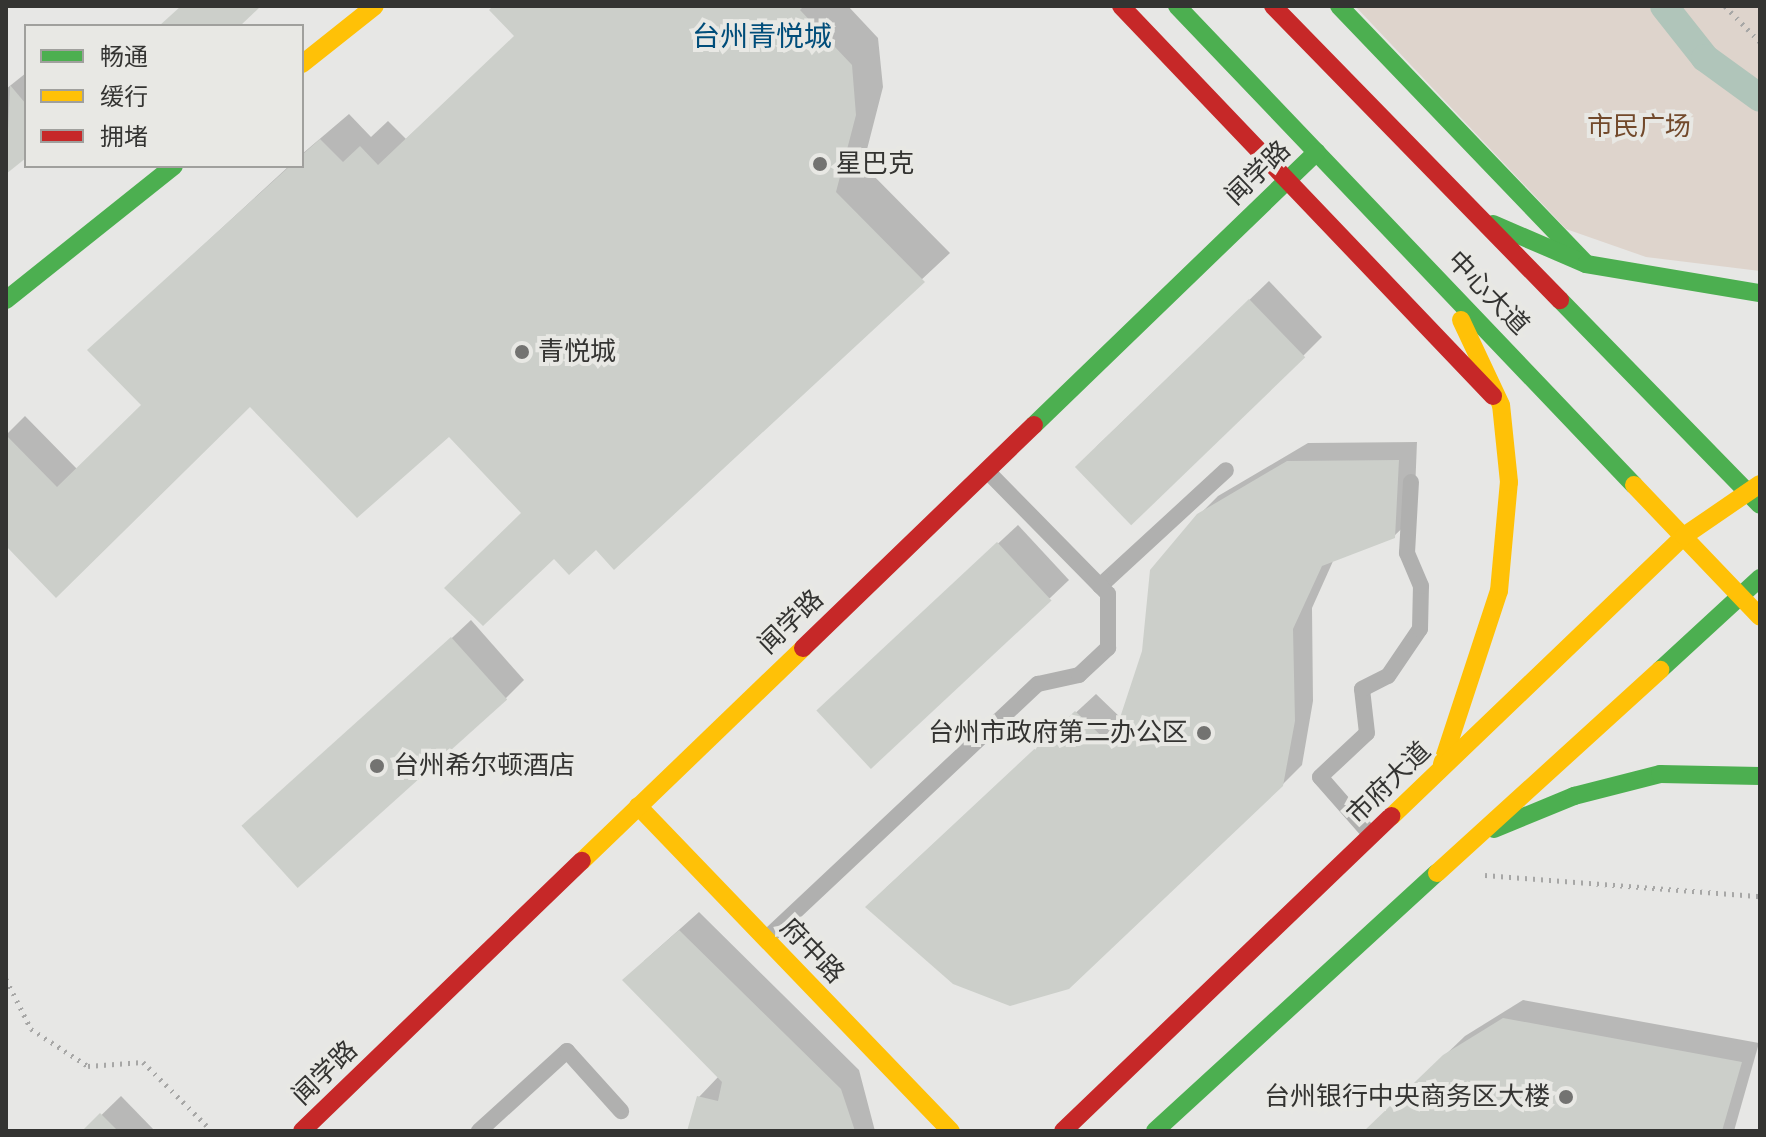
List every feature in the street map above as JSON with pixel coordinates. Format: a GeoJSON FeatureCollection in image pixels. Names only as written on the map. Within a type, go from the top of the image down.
{"type":"FeatureCollection","features":[{"type":"Feature","properties":{"kind":"main road"},"geometry":{"type":"LineString","coordinates":[[304,62],[375,6]]}},
{"type":"Feature","properties":{"kind":"main road"},"geometry":{"type":"LineString","coordinates":[[1121,6],[1501,405]]}},
{"type":"Feature","properties":{"kind":"main road","name":"中心大道"},"geometry":{"type":"LineString","coordinates":[[1177,6],[1760,617]]}},
{"type":"Feature","properties":{"kind":"main road","name":"中心大道"},"geometry":{"type":"LineString","coordinates":[[1273,6],[1471,215],[1756,494]]}},
{"type":"Feature","properties":{"kind":"main road"},"geometry":{"type":"LineString","coordinates":[[1339,6],[1586,264]]}},
{"type":"Feature","properties":{"kind":"main road","name":"闻学路"},"geometry":{"type":"LineString","coordinates":[[302,1131],[1317,152]]}},
{"type":"Feature","properties":{"kind":"main road"},"geometry":{"type":"LineString","coordinates":[[6,300],[171,168]]}},
{"type":"Feature","properties":{"kind":"main road"},"geometry":{"type":"LineString","coordinates":[[1471,215],[1586,264],[1760,293]]}},
{"type":"Feature","properties":{"kind":"main road"},"geometry":{"type":"LineString","coordinates":[[1428,268],[1501,405],[1509,482],[1499,591],[1440,770]]}},
{"type":"Feature","properties":{"kind":"main road","name":"市府大道"},"geometry":{"type":"LineString","coordinates":[[1063,1131],[1684,536],[1756,494]]}},
{"type":"Feature","properties":{"kind":"main road"},"geometry":{"type":"LineString","coordinates":[[1155,1131],[1737,592],[1760,578]]}},
{"type":"Feature","properties":{"kind":"main road"},"geometry":{"type":"LineString","coordinates":[[1469,839],[1574,796],[1660,774],[1760,776]]}},
{"type":"Feature","properties":{"kind":"main road","name":"府中路"},"geometry":{"type":"LineString","coordinates":[[638,806],[951,1131]]}},
{"type":"Feature","properties":{"kind":"lane"},"geometry":{"type":"LineString","coordinates":[[1100,586],[1226,470]]}},
{"type":"Feature","properties":{"kind":"lane"},"geometry":{"type":"LineString","coordinates":[[765,940],[1038,684],[1079,675],[1108,648],[1108,594],[987,471]]}},
{"type":"Feature","properties":{"kind":"lane"},"geometry":{"type":"LineString","coordinates":[[1372,836],[1320,777],[1367,733],[1362,689],[1388,676],[1420,629],[1421,586],[1407,553],[1411,482]]}},
{"type":"Feature","properties":{"kind":"lane"},"geometry":{"type":"LineString","coordinates":[[479,1131],[567,1051],[621,1111]]}},
{"type":"Feature","properties":{"kind":"path"},"geometry":{"type":"LineString","coordinates":[[1725,6],[1760,42]]}},
{"type":"Feature","properties":{"kind":"path"},"geometry":{"type":"LineString","coordinates":[[1479,874],[1760,896]]}},
{"type":"Feature","properties":{"kind":"path"},"geometry":{"type":"LineString","coordinates":[[6,979],[31,1029],[88,1066],[143,1062],[212,1131]]}},
{"type":"Feature","properties":{"kind":"green space","name":"市民广场"},"geometry":{"type":"Polygon","coordinates":[[[1355,6],[1760,6],[1760,271],[1646,257],[1566,229],[1355,6]]]}},
{"type":"Feature","properties":{"kind":"building"},"geometry":{"type":"Polygon","coordinates":[[[181,6],[261,6],[242,24],[161,24],[181,6]]]}},
{"type":"Feature","properties":{"kind":"building","name":"青悦城"},"geometry":{"type":"Polygon","coordinates":[[[493,6],[804,6],[800,10],[852,65],[856,115],[836,192],[925,282],[614,570],[596,550],[569,575],[554,559],[483,626],[444,588],[521,513],[449,437],[357,518],[250,407],[56,598],[6,546],[6,435],[57,487],[141,405],[87,350],[288,168],[304,168],[304,153],[320,139],[343,162],[360,146],[378,165],[514,36],[489,10],[493,6]]]}},
{"type":"Feature","properties":{"kind":"building"},"geometry":{"type":"Polygon","coordinates":[[[10,85],[24,102],[24,160],[6,174],[10,85]]]}},
{"type":"Feature","properties":{"kind":"building"},"geometry":{"type":"Polygon","coordinates":[[[1249,299],[1305,357],[1131,525],[1075,467],[1249,299]]]}},
{"type":"Feature","properties":{"kind":"building","name":"台州市政府第二办公区"},"geometry":{"type":"Polygon","coordinates":[[[1399,460],[1395,538],[1322,566],[1293,629],[1295,721],[1283,786],[1069,989],[1010,1006],[953,984],[865,907],[1075,711],[1111,745],[1142,651],[1150,570],[1197,514],[1287,461],[1399,460]]]}},
{"type":"Feature","properties":{"kind":"building"},"geometry":{"type":"Polygon","coordinates":[[[997,542],[1052,601],[871,769],[816,710],[997,542]]]}},
{"type":"Feature","properties":{"kind":"building","name":"台州希尔顿酒店"},"geometry":{"type":"Polygon","coordinates":[[[451,637],[507,699],[298,888],[241,826],[451,637]]]}},
{"type":"Feature","properties":{"kind":"building"},"geometry":{"type":"Polygon","coordinates":[[[679,930],[841,1089],[855,1131],[687,1131],[697,1096],[718,1101],[722,1082],[622,980],[679,930]]]}},
{"type":"Feature","properties":{"kind":"building","name":"台州银行中央商务区大楼"},"geometry":{"type":"Polygon","coordinates":[[[1503,1018],[1742,1062],[1722,1131],[1364,1131],[1443,1055],[1503,1018]]]}},
{"type":"Feature","properties":{"kind":"building"},"geometry":{"type":"Polygon","coordinates":[[[100,1113],[118,1131],[82,1131],[100,1113]]]}},
{"type":"Feature","properties":{"kind":"waterway"},"geometry":{"type":"LineString","coordinates":[[1664,6],[1705,58],[1760,98]]}},
{"type":"Feature","properties":{"kind":"traffic: fast"},"geometry":{"type":"LineString","coordinates":[[1177,6],[1634,485]]}},
{"type":"Feature","properties":{"kind":"traffic: fast"},"geometry":{"type":"LineString","coordinates":[[1339,6],[1586,264]]}},
{"type":"Feature","properties":{"kind":"traffic: fast"},"geometry":{"type":"LineString","coordinates":[[1034,425],[1317,152]]}},
{"type":"Feature","properties":{"kind":"traffic: fast"},"geometry":{"type":"LineString","coordinates":[[6,300],[171,168]]}},
{"type":"Feature","properties":{"kind":"traffic: fast"},"geometry":{"type":"LineString","coordinates":[[1493,224],[1586,264],[1760,293]]}},
{"type":"Feature","properties":{"kind":"traffic: fast"},"geometry":{"type":"LineString","coordinates":[[1560,300],[1760,505]]}},
{"type":"Feature","properties":{"kind":"traffic: fast"},"geometry":{"type":"LineString","coordinates":[[1660,670],[1760,578]]}},
{"type":"Feature","properties":{"kind":"traffic: fast"},"geometry":{"type":"LineString","coordinates":[[1494,829],[1574,796],[1660,774],[1760,776]]}},
{"type":"Feature","properties":{"kind":"traffic: fast"},"geometry":{"type":"LineString","coordinates":[[1155,1131],[1437,873]]}},
{"type":"Feature","properties":{"kind":"traffic: slow"},"geometry":{"type":"LineString","coordinates":[[304,62],[375,6]]}},
{"type":"Feature","properties":{"kind":"traffic: slow"},"geometry":{"type":"LineString","coordinates":[[1442,764],[1499,591],[1509,482],[1501,405],[1461,320]]}},
{"type":"Feature","properties":{"kind":"traffic: slow"},"geometry":{"type":"LineString","coordinates":[[1392,816],[1684,536],[1760,484]]}},
{"type":"Feature","properties":{"kind":"traffic: slow"},"geometry":{"type":"LineString","coordinates":[[1634,485],[1760,617]]}},
{"type":"Feature","properties":{"kind":"traffic: slow"},"geometry":{"type":"LineString","coordinates":[[582,861],[803,648]]}},
{"type":"Feature","properties":{"kind":"traffic: slow"},"geometry":{"type":"LineString","coordinates":[[1437,873],[1660,670]]}},
{"type":"Feature","properties":{"kind":"traffic: slow"},"geometry":{"type":"LineString","coordinates":[[638,806],[951,1131]]}},
{"type":"Feature","properties":{"kind":"traffic: jam"},"geometry":{"type":"LineString","coordinates":[[1121,6],[1493,396]]}},
{"type":"Feature","properties":{"kind":"traffic: jam"},"geometry":{"type":"LineString","coordinates":[[1273,6],[1560,300]]}},
{"type":"Feature","properties":{"kind":"traffic: jam"},"geometry":{"type":"LineString","coordinates":[[803,648],[1034,425]]}},
{"type":"Feature","properties":{"kind":"traffic: jam"},"geometry":{"type":"LineString","coordinates":[[1063,1131],[1392,816]]}},
{"type":"Feature","properties":{"kind":"traffic: jam"},"geometry":{"type":"LineString","coordinates":[[302,1131],[582,861]]}},
{"type":"Feature","properties":{"kind":"place","name":"星巴克"},"geometry":{"type":"Point","coordinates":[820,164]}},
{"type":"Feature","properties":{"kind":"place","name":"青悦城"},"geometry":{"type":"Point","coordinates":[522,352]}},
{"type":"Feature","properties":{"kind":"place","name":"台州市政府第二办公区"},"geometry":{"type":"Point","coordinates":[1204,733]}},
{"type":"Feature","properties":{"kind":"place","name":"台州希尔顿酒店"},"geometry":{"type":"Point","coordinates":[377,766]}},
{"type":"Feature","properties":{"kind":"place","name":"台州银行中央商务区大楼"},"geometry":{"type":"Point","coordinates":[1566,1097]}},
{"type":"Feature","properties":{"kind":"district","name":"台州青悦城"},"geometry":{"type":"Point","coordinates":[762,37]}}]}
